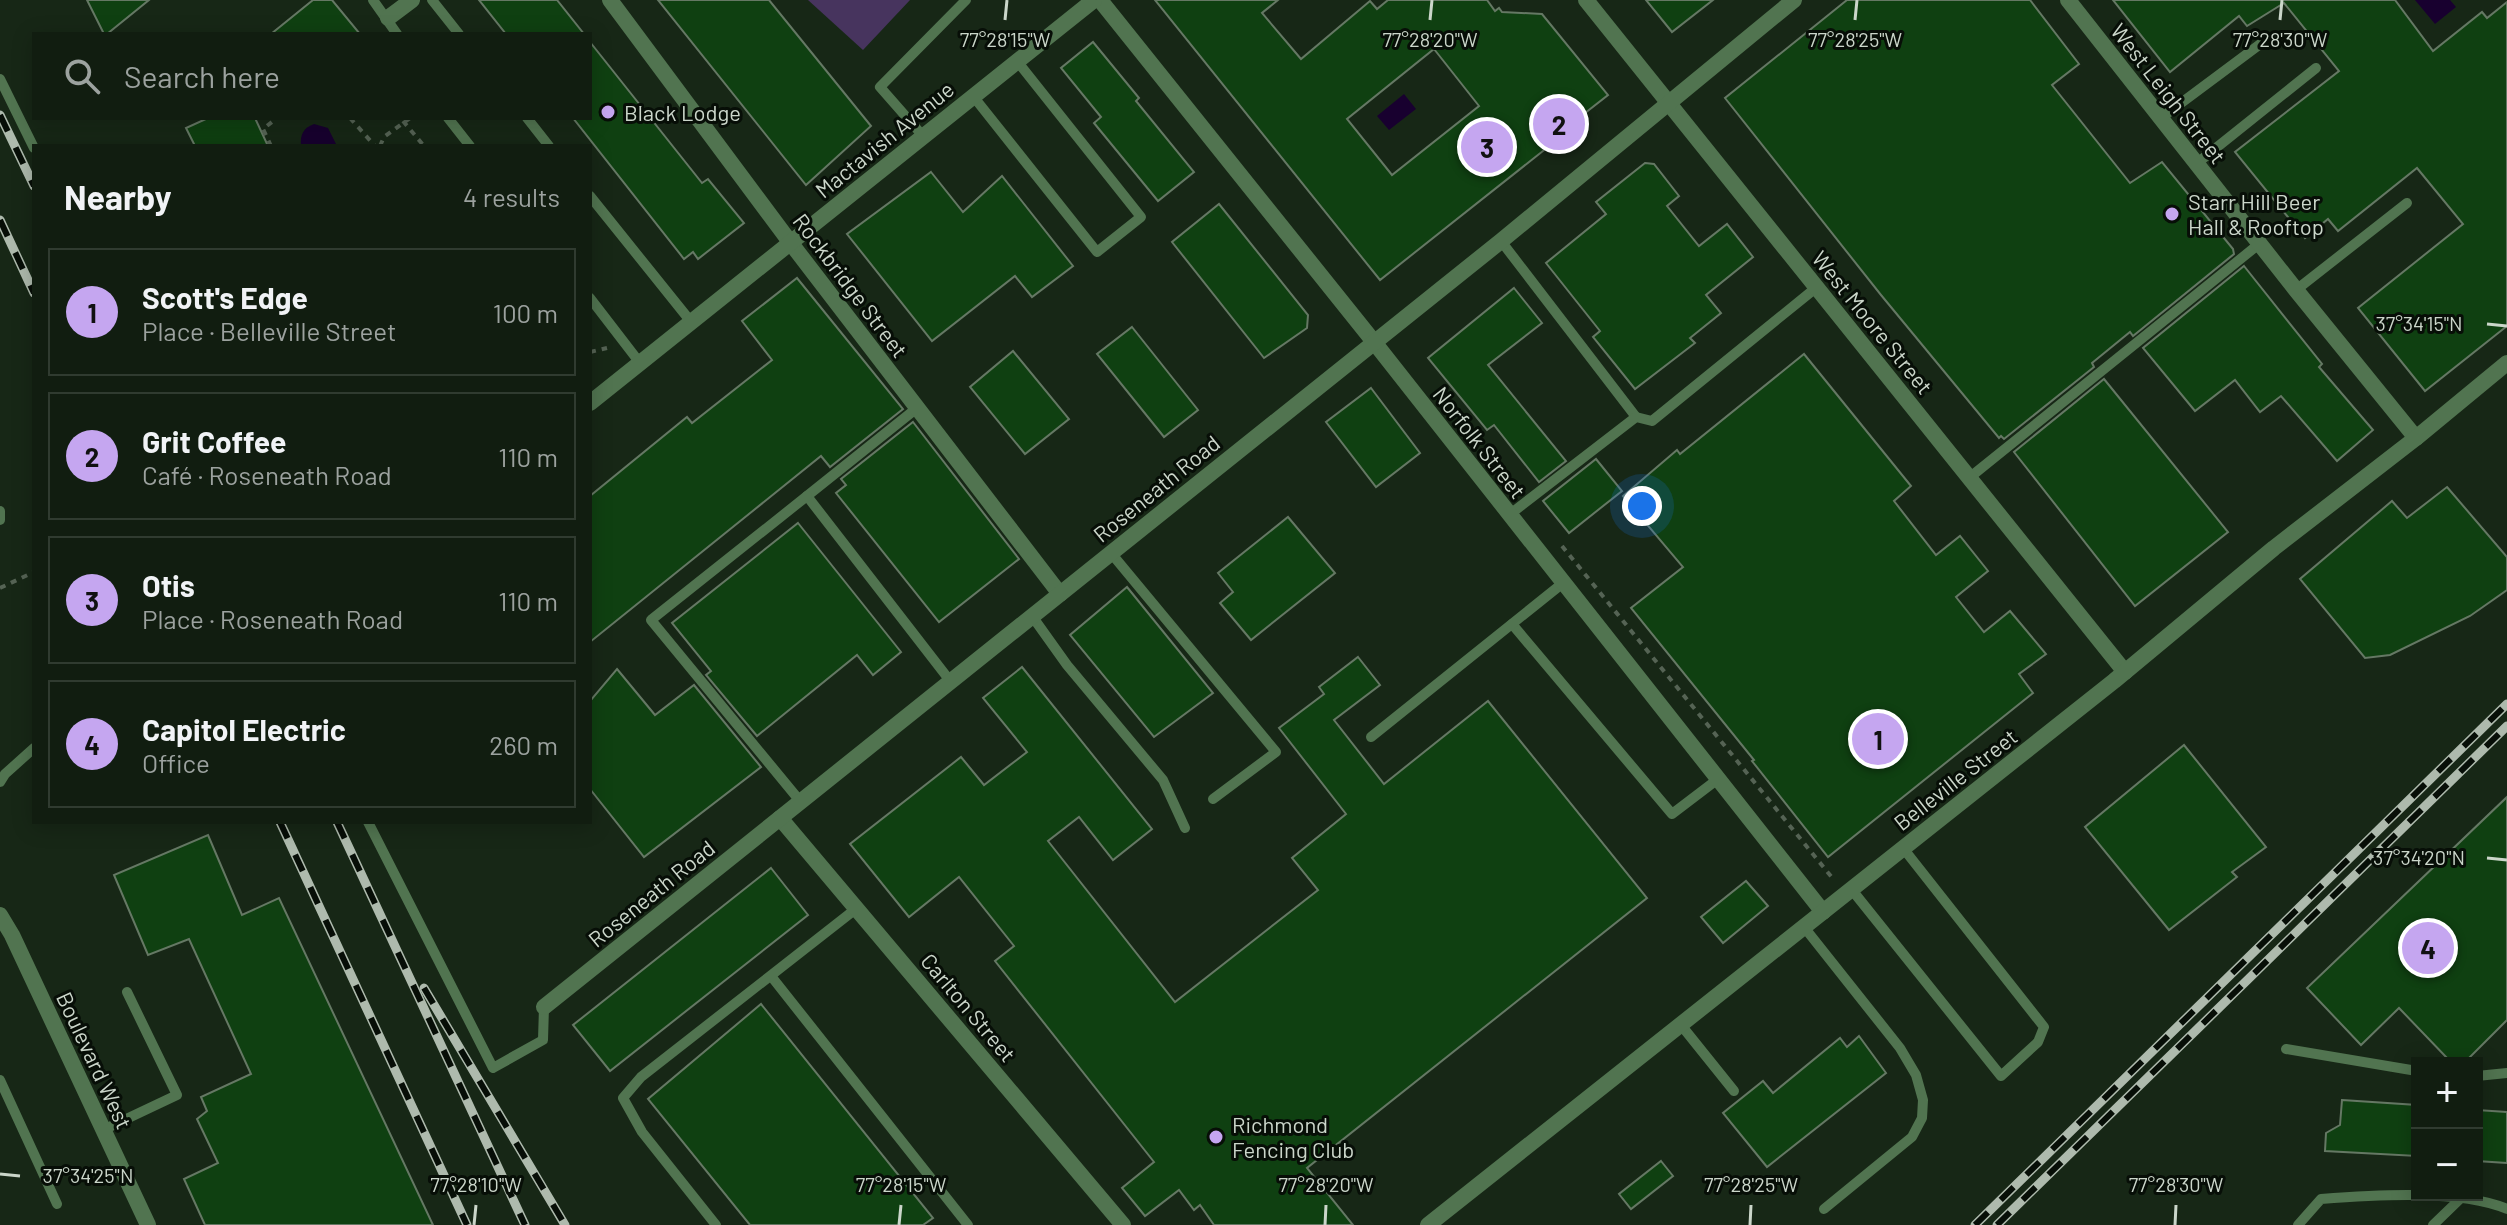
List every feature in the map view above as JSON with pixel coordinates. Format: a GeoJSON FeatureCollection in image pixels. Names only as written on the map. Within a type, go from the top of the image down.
{"type":"FeatureCollection","features":[{"type":"Feature","properties":{"kind":"street"},"geometry":{"type":"LineString","coordinates":[[388,18],[412,0]]}},
{"type":"Feature","properties":{"kind":"street","name":"Rockbridge Street"},"geometry":{"type":"LineString","coordinates":[[610,0],[790,242],[1060,594]]}},
{"type":"Feature","properties":{"kind":"street","name":"Mactavish Avenue"},"geometry":{"type":"LineString","coordinates":[[592,401],[1097,0]]}},
{"type":"Feature","properties":{"kind":"street","name":"Norfolk Street"},"geometry":{"type":"LineString","coordinates":[[1097,0],[1374,342],[1823,912]]}},
{"type":"Feature","properties":{"kind":"street","name":"West Moore Street"},"geometry":{"type":"LineString","coordinates":[[1586,0],[2125,672]]}},
{"type":"Feature","properties":{"kind":"street","name":"Roseneath Road"},"geometry":{"type":"LineString","coordinates":[[544,1007],[1501,241],[1794,0]]}},
{"type":"Feature","properties":{"kind":"street","name":"West Leigh Street"},"geometry":{"type":"LineString","coordinates":[[2068,0],[2416,438]]}},
{"type":"Feature","properties":{"kind":"street","name":"Belleville Street"},"geometry":{"type":"LineString","coordinates":[[1428,1225],[2125,672],[2274,548],[2507,363]]}},
{"type":"Feature","properties":{"kind":"street","name":"Carlton Street"},"geometry":{"type":"LineString","coordinates":[[780,818],[1123,1225]]}},
{"type":"Feature","properties":{"kind":"street","name":"Boulevard West"},"geometry":{"type":"LineString","coordinates":[[0,915],[148,1225]]}},
{"type":"Feature","properties":{"kind":"lane"},"geometry":{"type":"LineString","coordinates":[[373,0],[396,32]]}},
{"type":"Feature","properties":{"kind":"lane"},"geometry":{"type":"LineString","coordinates":[[432,0],[457,32]]}},
{"type":"Feature","properties":{"kind":"lane"},"geometry":{"type":"LineString","coordinates":[[923,136],[880,87],[966,0]]}},
{"type":"Feature","properties":{"kind":"lane"},"geometry":{"type":"LineString","coordinates":[[2161,118],[2263,42]]}},
{"type":"Feature","properties":{"kind":"lane"},"geometry":{"type":"LineString","coordinates":[[973,96],[1097,252],[1141,217],[1017,61]]}},
{"type":"Feature","properties":{"kind":"lane"},"geometry":{"type":"LineString","coordinates":[[2196,164],[2316,68]]}},
{"type":"Feature","properties":{"kind":"lane"},"geometry":{"type":"LineString","coordinates":[[0,79],[32,144]]}},
{"type":"Feature","properties":{"kind":"lane"},"geometry":{"type":"LineString","coordinates":[[450,120],[468,144]]}},
{"type":"Feature","properties":{"kind":"lane"},"geometry":{"type":"LineString","coordinates":[[529,120],[547,144]]}},
{"type":"Feature","properties":{"kind":"lane"},"geometry":{"type":"LineString","coordinates":[[592,198],[692,323]]}},
{"type":"Feature","properties":{"kind":"lane"},"geometry":{"type":"LineString","coordinates":[[2296,290],[2407,203]]}},
{"type":"Feature","properties":{"kind":"lane"},"geometry":{"type":"LineString","coordinates":[[1501,241],[1636,417],[1652,421],[1817,287]]}},
{"type":"Feature","properties":{"kind":"lane"},"geometry":{"type":"LineString","coordinates":[[1969,478],[2259,244]]}},
{"type":"Feature","properties":{"kind":"lane"},"geometry":{"type":"LineString","coordinates":[[592,301],[640,363]]}},
{"type":"Feature","properties":{"kind":"lane"},"geometry":{"type":"LineString","coordinates":[[800,801],[651,620],[917,408]]}},
{"type":"Feature","properties":{"kind":"lane"},"geometry":{"type":"LineString","coordinates":[[1509,515],[1636,417]]}},
{"type":"Feature","properties":{"kind":"lane"},"geometry":{"type":"LineString","coordinates":[[807,496],[951,682]]}},
{"type":"Feature","properties":{"kind":"lane"},"geometry":{"type":"LineString","coordinates":[[0,511],[0,520]]}},
{"type":"Feature","properties":{"kind":"lane"},"geometry":{"type":"LineString","coordinates":[[1111,553],[1276,752],[1213,799]]}},
{"type":"Feature","properties":{"kind":"lane"},"geometry":{"type":"LineString","coordinates":[[1371,737],[1563,583]]}},
{"type":"Feature","properties":{"kind":"lane"},"geometry":{"type":"LineString","coordinates":[[1032,616],[1067,665],[1163,780],[1185,828]]}},
{"type":"Feature","properties":{"kind":"lane"},"geometry":{"type":"LineString","coordinates":[[1512,624],[1672,814],[1718,779]]}},
{"type":"Feature","properties":{"kind":"lane"},"geometry":{"type":"LineString","coordinates":[[0,782],[32,750]]}},
{"type":"Feature","properties":{"kind":"lane"},"geometry":{"type":"LineString","coordinates":[[369,824],[493,1068],[543,1040],[544,1007]]}},
{"type":"Feature","properties":{"kind":"lane"},"geometry":{"type":"LineString","coordinates":[[1852,890],[2001,1076],[2038,1042],[2044,1027],[1903,848]]}},
{"type":"Feature","properties":{"kind":"lane"},"geometry":{"type":"LineString","coordinates":[[716,1225],[642,1132],[623,1098],[641,1077],[857,908]]}},
{"type":"Feature","properties":{"kind":"lane"},"geometry":{"type":"LineString","coordinates":[[1804,927],[1900,1048],[1916,1075],[1923,1100],[1922,1118],[1912,1137],[1824,1209]]}},
{"type":"Feature","properties":{"kind":"lane"},"geometry":{"type":"LineString","coordinates":[[771,976],[968,1225]]}},
{"type":"Feature","properties":{"kind":"lane"},"geometry":{"type":"LineString","coordinates":[[103,1130],[177,1095],[127,992]]}},
{"type":"Feature","properties":{"kind":"lane"},"geometry":{"type":"LineString","coordinates":[[1681,1025],[1734,1091]]}},
{"type":"Feature","properties":{"kind":"lane"},"geometry":{"type":"LineString","coordinates":[[2286,1049],[2411,1070]]}},
{"type":"Feature","properties":{"kind":"lane"},"geometry":{"type":"LineString","coordinates":[[2483,1075],[2507,1073]]}},
{"type":"Feature","properties":{"kind":"lane"},"geometry":{"type":"LineString","coordinates":[[0,1080],[57,1204]]}},
{"type":"Feature","properties":{"kind":"lane"},"geometry":{"type":"LineString","coordinates":[[2298,1225],[2321,1199],[2411,1198]]}},
{"type":"Feature","properties":{"kind":"lane"},"geometry":{"type":"LineString","coordinates":[[2433,1225],[2458,1201]]}},
{"type":"Feature","properties":{"kind":"lane"},"geometry":{"type":"LineString","coordinates":[[2477,1201],[2494,1203],[2507,1209]]}},
{"type":"Feature","properties":{"kind":"path"},"geometry":{"type":"LineString","coordinates":[[270,144],[263,129],[274,120]]}},
{"type":"Feature","properties":{"kind":"path"},"geometry":{"type":"LineString","coordinates":[[352,120],[376,144]]}},
{"type":"Feature","properties":{"kind":"path"},"geometry":{"type":"LineString","coordinates":[[379,144],[403,121],[422,144]]}},
{"type":"Feature","properties":{"kind":"path"},"geometry":{"type":"LineString","coordinates":[[0,588],[32,573]]}},
{"type":"Feature","properties":{"kind":"shaded area"},"geometry":{"type":"Polygon","coordinates":[[[808,0],[910,0],[863,50],[808,0]]]}},
{"type":"Feature","properties":{"kind":"shaded area"},"geometry":{"type":"Polygon","coordinates":[[[2415,0],[2450,0],[2456,7],[2435,24],[2415,0]]]}},
{"type":"Feature","properties":{"kind":"shaded area"},"geometry":{"type":"Polygon","coordinates":[[[1404,94],[1416,109],[1389,130],[1377,116],[1404,94]]]}},
{"type":"Feature","properties":{"kind":"shaded area"},"geometry":{"type":"Polygon","coordinates":[[[314,124],[328,128],[336,144],[301,144],[307,128],[314,124]]]}},
{"type":"Feature","properties":{"kind":"building"},"geometry":{"type":"Polygon","coordinates":[[[87,0],[149,0],[109,32],[103,32],[87,0]]]}},
{"type":"Feature","properties":{"kind":"building"},"geometry":{"type":"Polygon","coordinates":[[[313,0],[332,0],[358,32],[273,32],[313,0]]]}},
{"type":"Feature","properties":{"kind":"building"},"geometry":{"type":"Polygon","coordinates":[[[479,0],[557,0],[582,32],[504,32],[479,0]]]}},
{"type":"Feature","properties":{"kind":"building"},"geometry":{"type":"Polygon","coordinates":[[[658,0],[769,0],[871,126],[806,185],[658,0]]]}},
{"type":"Feature","properties":{"kind":"building"},"geometry":{"type":"Polygon","coordinates":[[[1155,0],[1278,0],[1262,13],[1301,59],[1370,1],[1377,9],[1388,0],[1487,0],[1495,11],[1499,8],[1502,12],[1542,14],[1608,95],[1580,117],[1582,120],[1380,280],[1155,0]],[[1434,49],[1347,119],[1392,175],[1479,106],[1434,49]]]}},
{"type":"Feature","properties":{"kind":"building"},"geometry":{"type":"Polygon","coordinates":[[[1646,0],[1713,0],[1672,32],[1646,0]]]}},
{"type":"Feature","properties":{"kind":"building"},"geometry":{"type":"Polygon","coordinates":[[[1847,0],[2030,0],[2079,64],[2052,85],[2130,183],[2162,162],[2233,249],[2234,254],[2133,336],[2130,332],[2092,363],[2094,367],[2004,439],[1999,438],[1881,295],[1725,98],[1847,0]]]}},
{"type":"Feature","properties":{"kind":"building"},"geometry":{"type":"Polygon","coordinates":[[[2113,0],[2395,0],[2433,51],[2482,12],[2487,18],[2507,2],[2507,326],[2425,391],[2358,308],[2463,224],[2417,168],[2338,231],[2328,219],[2305,238],[2235,152],[2339,71],[2284,3],[2247,26],[2239,16],[2170,72],[2113,0]]]}},
{"type":"Feature","properties":{"kind":"building"},"geometry":{"type":"Polygon","coordinates":[[[1093,42],[1194,172],[1158,201],[1094,123],[1101,117],[1061,68],[1093,42]]]}},
{"type":"Feature","properties":{"kind":"building"},"geometry":{"type":"Polygon","coordinates":[[[592,45],[702,183],[708,179],[744,223],[698,259],[693,252],[684,259],[575,120],[592,120],[592,45]]]}},
{"type":"Feature","properties":{"kind":"building"},"geometry":{"type":"Polygon","coordinates":[[[204,120],[256,120],[267,144],[194,144],[186,128],[204,120]]]}},
{"type":"Feature","properties":{"kind":"building"},"geometry":{"type":"Polygon","coordinates":[[[1645,163],[1654,164],[1679,196],[1667,206],[1699,246],[1727,224],[1753,257],[1706,295],[1721,313],[1690,338],[1695,343],[1635,389],[1593,337],[1600,331],[1546,263],[1606,214],[1596,202],[1645,163]]]}},
{"type":"Feature","properties":{"kind":"building"},"geometry":{"type":"Polygon","coordinates":[[[931,172],[963,212],[1002,176],[1073,266],[1032,297],[1015,276],[932,341],[847,234],[931,172]]]}},
{"type":"Feature","properties":{"kind":"building"},"geometry":{"type":"Polygon","coordinates":[[[1219,204],[1308,315],[1307,328],[1264,358],[1172,242],[1219,204]]]}},
{"type":"Feature","properties":{"kind":"building"},"geometry":{"type":"Polygon","coordinates":[[[2244,266],[2322,364],[2319,367],[2373,430],[2337,461],[2281,396],[2260,412],[2235,380],[2195,411],[2143,348],[2244,266]]]}},
{"type":"Feature","properties":{"kind":"building"},"geometry":{"type":"Polygon","coordinates":[[[797,278],[903,409],[830,467],[821,456],[592,640],[592,494],[687,417],[692,423],[772,360],[742,321],[797,278]]]}},
{"type":"Feature","properties":{"kind":"building"},"geometry":{"type":"Polygon","coordinates":[[[1514,288],[1542,323],[1488,365],[1566,461],[1539,482],[1494,425],[1487,430],[1428,358],[1514,288]]]}},
{"type":"Feature","properties":{"kind":"building"},"geometry":{"type":"Polygon","coordinates":[[[1132,327],[1198,410],[1164,437],[1097,354],[1132,327]]]}},
{"type":"Feature","properties":{"kind":"building"},"geometry":{"type":"Polygon","coordinates":[[[1013,351],[1069,419],[1025,454],[970,387],[1013,351]]]}},
{"type":"Feature","properties":{"kind":"building"},"geometry":{"type":"Polygon","coordinates":[[[1804,354],[1911,486],[1894,501],[1936,555],[1960,536],[1988,571],[1956,597],[1984,632],[2010,611],[2046,654],[2019,674],[2033,693],[1828,857],[1631,608],[1683,567],[1623,496],[1677,450],[1680,454],[1804,354]]]}},
{"type":"Feature","properties":{"kind":"building"},"geometry":{"type":"Polygon","coordinates":[[[2104,379],[2228,532],[2135,606],[2014,452],[2104,379]]]}},
{"type":"Feature","properties":{"kind":"building"},"geometry":{"type":"Polygon","coordinates":[[[1371,388],[1420,453],[1376,487],[1326,422],[1371,388]]]}},
{"type":"Feature","properties":{"kind":"building"},"geometry":{"type":"Polygon","coordinates":[[[913,422],[1019,559],[939,622],[836,493],[846,485],[841,479],[913,422]]]}},
{"type":"Feature","properties":{"kind":"building"},"geometry":{"type":"Polygon","coordinates":[[[1596,459],[1622,491],[1569,533],[1543,501],[1596,459]]]}},
{"type":"Feature","properties":{"kind":"building"},"geometry":{"type":"Polygon","coordinates":[[[2447,487],[2507,557],[2507,590],[2470,616],[2390,655],[2365,658],[2300,579],[2392,501],[2407,518],[2447,487]]]}},
{"type":"Feature","properties":{"kind":"building"},"geometry":{"type":"Polygon","coordinates":[[[1288,517],[1335,573],[1251,640],[1220,603],[1233,592],[1218,573],[1288,517]]]}},
{"type":"Feature","properties":{"kind":"building"},"geometry":{"type":"Polygon","coordinates":[[[798,523],[901,652],[873,675],[857,655],[757,736],[706,675],[711,671],[672,623],[798,523]]]}},
{"type":"Feature","properties":{"kind":"building"},"geometry":{"type":"Polygon","coordinates":[[[1127,587],[1213,693],[1154,737],[1070,635],[1127,587]]]}},
{"type":"Feature","properties":{"kind":"building"},"geometry":{"type":"Polygon","coordinates":[[[1358,657],[1380,685],[1334,720],[1384,784],[1488,701],[1647,898],[1307,1168],[1353,1225],[1214,1225],[1200,1205],[1194,1210],[1179,1190],[1145,1216],[1122,1188],[1154,1162],[995,961],[1014,946],[959,877],[909,917],[850,844],[961,757],[984,785],[1027,752],[983,698],[1022,667],[1152,829],[1113,860],[1079,817],[1048,841],[1175,1002],[1318,890],[1292,858],[1346,814],[1279,728],[1324,694],[1319,687],[1358,657]]]}},
{"type":"Feature","properties":{"kind":"building"},"geometry":{"type":"Polygon","coordinates":[[[617,669],[655,715],[694,685],[761,767],[644,857],[592,792],[592,699],[617,669]]]}},
{"type":"Feature","properties":{"kind":"building"},"geometry":{"type":"Polygon","coordinates":[[[2184,745],[2266,847],[2232,872],[2237,877],[2169,930],[2085,827],[2184,745]]]}},
{"type":"Feature","properties":{"kind":"building"},"geometry":{"type":"Polygon","coordinates":[[[2507,797],[2507,1020],[2470,1057],[2446,1057],[2399,1008],[2361,1045],[2307,988],[2507,797]]]}},
{"type":"Feature","properties":{"kind":"building"},"geometry":{"type":"Polygon","coordinates":[[[208,835],[242,915],[279,898],[433,1225],[205,1225],[184,1179],[218,1163],[197,1119],[207,1111],[201,1097],[251,1074],[189,939],[148,955],[114,875],[208,835]]]}},
{"type":"Feature","properties":{"kind":"building"},"geometry":{"type":"Polygon","coordinates":[[[771,868],[808,915],[610,1071],[573,1025],[771,868]]]}},
{"type":"Feature","properties":{"kind":"building"},"geometry":{"type":"Polygon","coordinates":[[[1746,881],[1768,906],[1723,943],[1701,917],[1746,881]]]}},
{"type":"Feature","properties":{"kind":"building"},"geometry":{"type":"Polygon","coordinates":[[[761,1004],[933,1218],[923,1225],[750,1225],[648,1099],[761,1004]]]}},
{"type":"Feature","properties":{"kind":"building"},"geometry":{"type":"Polygon","coordinates":[[[1859,1036],[1886,1073],[1767,1167],[1723,1113],[1763,1081],[1773,1093],[1840,1038],[1847,1047],[1859,1036]]]}},
{"type":"Feature","properties":{"kind":"building"},"geometry":{"type":"Polygon","coordinates":[[[2342,1100],[2411,1105],[2411,1156],[2325,1151],[2326,1133],[2340,1125],[2342,1100]]]}},
{"type":"Feature","properties":{"kind":"building"},"geometry":{"type":"Polygon","coordinates":[[[2483,1110],[2507,1112],[2507,1163],[2483,1161],[2483,1110]]]}},
{"type":"Feature","properties":{"kind":"building"},"geometry":{"type":"Polygon","coordinates":[[[1661,1161],[1673,1176],[1631,1209],[1619,1194],[1661,1161]]]}},
{"type":"Feature","properties":{"kind":"railway"},"geometry":{"type":"LineString","coordinates":[[0,115],[32,182]]}},
{"type":"Feature","properties":{"kind":"railway"},"geometry":{"type":"LineString","coordinates":[[0,220],[32,289]]}},
{"type":"Feature","properties":{"kind":"railway"},"geometry":{"type":"LineString","coordinates":[[1975,1225],[2507,704]]}},
{"type":"Feature","properties":{"kind":"railway"},"geometry":{"type":"LineString","coordinates":[[1997,1225],[2507,726]]}},
{"type":"Feature","properties":{"kind":"railway"},"geometry":{"type":"LineString","coordinates":[[281,824],[467,1225]]}},
{"type":"Feature","properties":{"kind":"railway"},"geometry":{"type":"LineString","coordinates":[[338,824],[525,1225]]}},
{"type":"Feature","properties":{"kind":"railway"},"geometry":{"type":"LineString","coordinates":[[424,988],[565,1225]]}},
{"type":"Feature","properties":{"kind":"place","name":"Black Lodge"},"geometry":{"type":"Point","coordinates":[608,112]}},
{"type":"Feature","properties":{"kind":"place","name":"Grit Coffee"},"geometry":{"type":"Point","coordinates":[1559,124]}},
{"type":"Feature","properties":{"kind":"place","name":"Otis"},"geometry":{"type":"Point","coordinates":[1487,147]}},
{"type":"Feature","properties":{"kind":"place","name":"Starr Hill Beer Hall & Rooftop"},"geometry":{"type":"Point","coordinates":[2172,214]}},
{"type":"Feature","properties":{"kind":"place","name":"Scott's Edge"},"geometry":{"type":"Point","coordinates":[1878,739]}},
{"type":"Feature","properties":{"kind":"place","name":"Capitol Electric"},"geometry":{"type":"Point","coordinates":[2428,948]}},
{"type":"Feature","properties":{"kind":"place","name":"Richmond Fencing Club"},"geometry":{"type":"Point","coordinates":[1216,1137]}}]}
